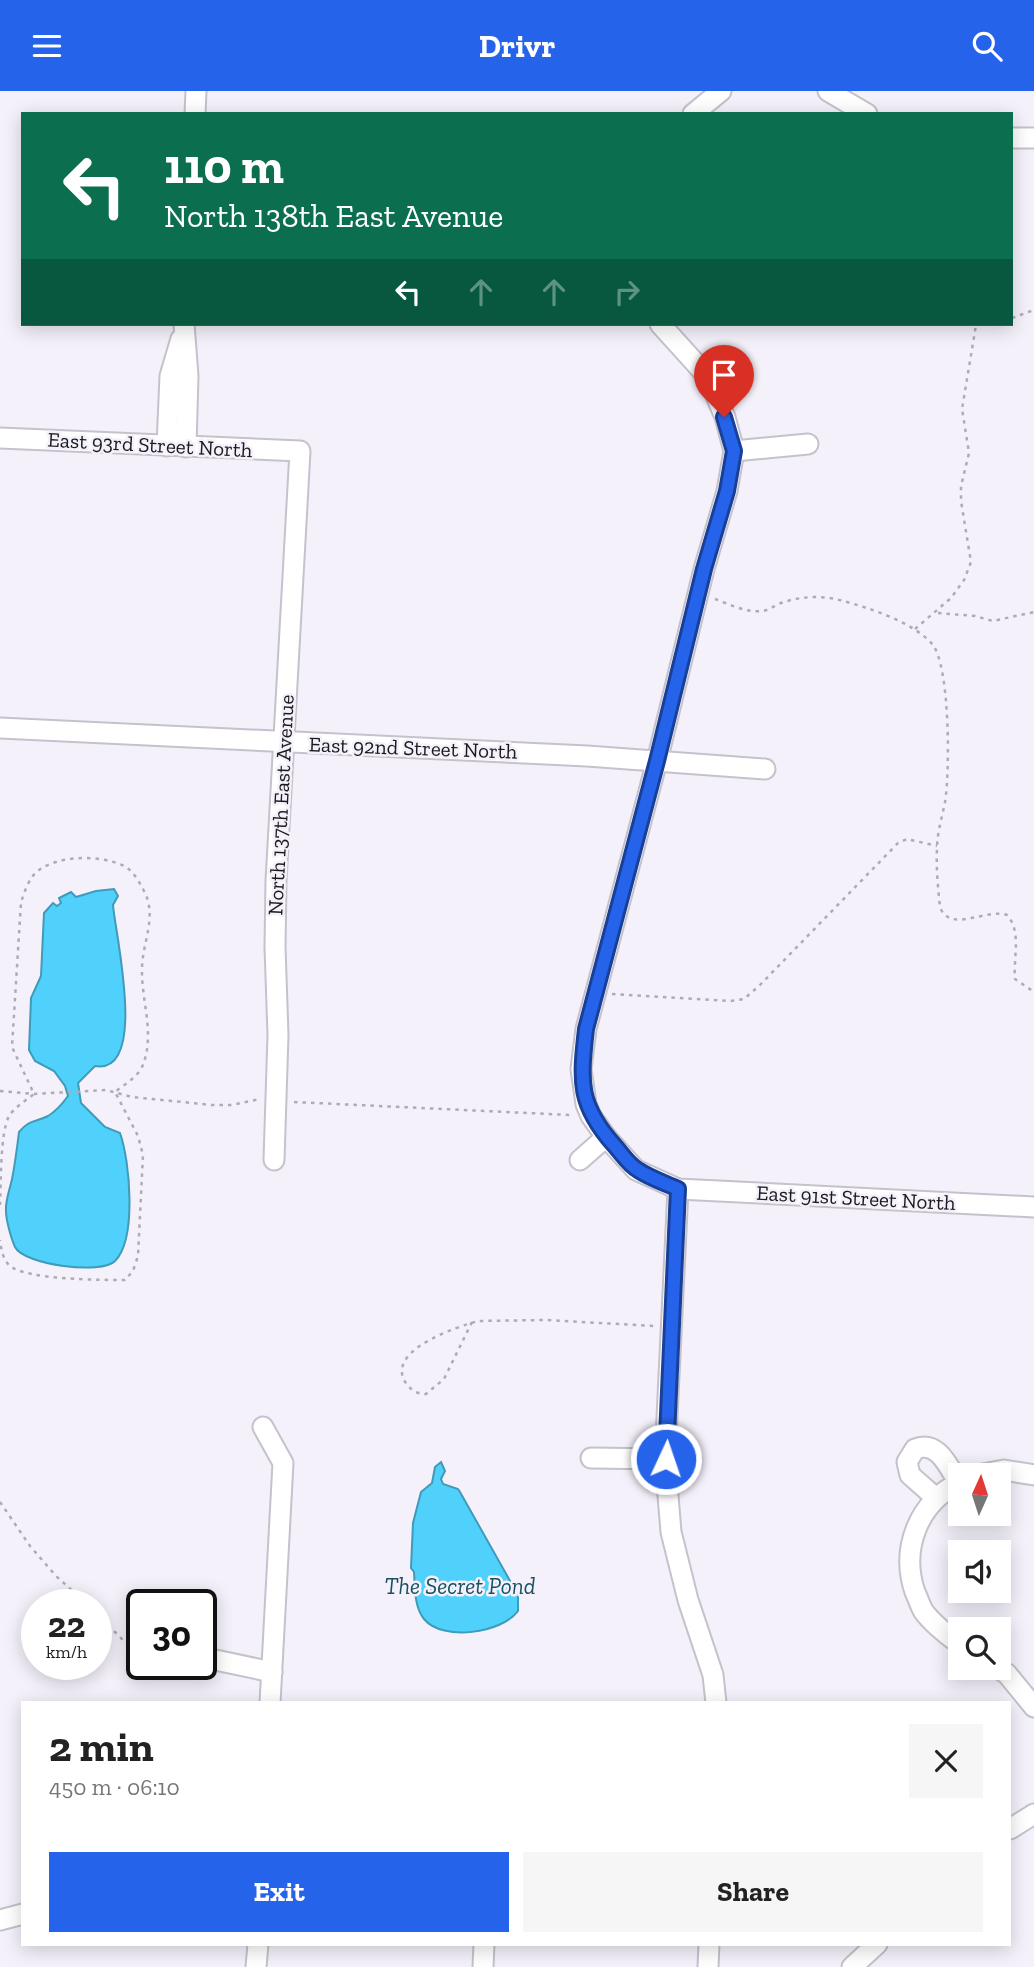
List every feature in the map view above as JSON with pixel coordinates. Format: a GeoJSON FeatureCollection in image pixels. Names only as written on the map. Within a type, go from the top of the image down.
{"type":"FeatureCollection","features":[{"type":"Feature","properties":{"kind":"street"},"geometry":{"type":"LineString","coordinates":[[195,112],[196,91]]}},
{"type":"Feature","properties":{"kind":"street"},"geometry":{"type":"LineString","coordinates":[[696,112],[722,91]]}},
{"type":"Feature","properties":{"kind":"street"},"geometry":{"type":"LineString","coordinates":[[828,91],[864,112]]}},
{"type":"Feature","properties":{"kind":"street"},"geometry":{"type":"LineString","coordinates":[[1013,138],[1034,138]]}},
{"type":"Feature","properties":{"kind":"street"},"geometry":{"type":"LineString","coordinates":[[662,326],[708,377],[734,451],[727,491],[595,992],[586,1029],[581,1069],[586,1104],[606,1137],[636,1170],[678,1189],[666,1459],[671,1532],[688,1599],[713,1675],[716,1701]]}},
{"type":"Feature","properties":{"kind":"street"},"geometry":{"type":"LineString","coordinates":[[176,446],[170,376],[184,328]]}},
{"type":"Feature","properties":{"kind":"street","name":"East 93rd Street North"},"geometry":{"type":"LineString","coordinates":[[0,438],[300,451]]}},
{"type":"Feature","properties":{"kind":"street"},"geometry":{"type":"LineString","coordinates":[[734,451],[808,445]]}},
{"type":"Feature","properties":{"kind":"street","name":"North 137th East Avenue"},"geometry":{"type":"LineString","coordinates":[[274,1160],[278,1035],[276,881],[300,451]]}},
{"type":"Feature","properties":{"kind":"street","name":"East 92nd Street North"},"geometry":{"type":"LineString","coordinates":[[0,728],[657,761],[765,769]]}},
{"type":"Feature","properties":{"kind":"street"},"geometry":{"type":"LineString","coordinates":[[580,1160],[606,1137]]}},
{"type":"Feature","properties":{"kind":"street","name":"East 91st Street North"},"geometry":{"type":"LineString","coordinates":[[678,1189],[1034,1207]]}},
{"type":"Feature","properties":{"kind":"street"},"geometry":{"type":"LineString","coordinates":[[263,1427],[283,1462],[270,1701]]}},
{"type":"Feature","properties":{"kind":"street"},"geometry":{"type":"LineString","coordinates":[[591,1458],[666,1459]]}},
{"type":"Feature","properties":{"kind":"street"},"geometry":{"type":"LineString","coordinates":[[1012,1471],[1034,1475]]}},
{"type":"Feature","properties":{"kind":"street"},"geometry":{"type":"LineString","coordinates":[[948,1491],[922,1513],[910,1547],[911,1579],[922,1610],[948,1636]]}},
{"type":"Feature","properties":{"kind":"street"},"geometry":{"type":"LineString","coordinates":[[217,1660],[272,1672]]}},
{"type":"Feature","properties":{"kind":"street"},"geometry":{"type":"LineString","coordinates":[[1011,1679],[1034,1706]]}},
{"type":"Feature","properties":{"kind":"street"},"geometry":{"type":"LineString","coordinates":[[1011,1828],[1034,1814]]}},
{"type":"Feature","properties":{"kind":"street"},"geometry":{"type":"LineString","coordinates":[[0,1920],[21,1915]]}},
{"type":"Feature","properties":{"kind":"street"},"geometry":{"type":"LineString","coordinates":[[256,1967],[258,1946]]}},
{"type":"Feature","properties":{"kind":"street"},"geometry":{"type":"LineString","coordinates":[[483,1967],[484,1946]]}},
{"type":"Feature","properties":{"kind":"street"},"geometry":{"type":"LineString","coordinates":[[708,1967],[709,1946]]}},
{"type":"Feature","properties":{"kind":"street"},"geometry":{"type":"LineString","coordinates":[[852,1967],[875,1946]]}},
{"type":"Feature","properties":{"kind":"path"},"geometry":{"type":"LineString","coordinates":[[1013,318],[1034,310]]}},
{"type":"Feature","properties":{"kind":"path"},"geometry":{"type":"LineString","coordinates":[[915,629],[951,598],[964,580],[971,562],[961,501],[961,486],[969,453],[962,409],[977,326]]}},
{"type":"Feature","properties":{"kind":"path"},"geometry":{"type":"LineString","coordinates":[[698,594],[751,611],[764,612],[781,603],[802,598],[844,601],[915,629],[933,646],[943,673],[947,769],[945,801],[937,846],[938,891],[943,915],[948,919],[960,920],[990,913],[1007,915],[1014,922],[1016,933],[1015,979],[1034,992]]}},
{"type":"Feature","properties":{"kind":"path"},"geometry":{"type":"LineString","coordinates":[[936,613],[975,616],[993,621],[1034,612]]}},
{"type":"Feature","properties":{"kind":"path"},"geometry":{"type":"LineString","coordinates":[[595,992],[730,1002],[744,999],[895,845],[907,839],[937,846]]}},
{"type":"Feature","properties":{"kind":"path"},"geometry":{"type":"LineString","coordinates":[[34,1094],[12,1047],[21,902],[28,883],[38,870],[78,859],[102,860],[123,866],[134,874],[145,891],[150,908],[150,926],[142,973],[148,1010],[147,1051],[144,1065],[115,1092]]}},
{"type":"Feature","properties":{"kind":"path"},"geometry":{"type":"LineString","coordinates":[[0,1091],[34,1094],[106,1090],[132,1097],[212,1105],[232,1105],[276,1098],[290,1103],[591,1116]]}},
{"type":"Feature","properties":{"kind":"path"},"geometry":{"type":"LineString","coordinates":[[0,1240],[1,1251],[10,1266],[23,1273],[125,1280],[133,1271],[138,1256],[143,1155],[138,1136],[115,1092]]}},
{"type":"Feature","properties":{"kind":"path"},"geometry":{"type":"LineString","coordinates":[[0,1205],[3,1138],[7,1119],[34,1094]]}},
{"type":"Feature","properties":{"kind":"path"},"geometry":{"type":"LineString","coordinates":[[472,1322],[452,1366],[440,1384],[426,1394],[416,1393],[410,1388],[402,1376],[402,1369],[407,1356],[414,1349],[472,1322],[483,1319],[672,1327]]}},
{"type":"Feature","properties":{"kind":"path"},"geometry":{"type":"LineString","coordinates":[[0,1502],[30,1546],[72,1589]]}},
{"type":"Feature","properties":{"kind":"path"},"geometry":{"type":"LineString","coordinates":[[112,1629],[126,1642]]}},
{"type":"Feature","properties":{"kind":"water"},"geometry":{"type":"Polygon","coordinates":[[[114,889],[118,896],[113,905],[125,999],[125,1026],[121,1049],[111,1063],[95,1066],[78,1083],[81,1103],[105,1127],[120,1133],[129,1180],[129,1218],[122,1250],[115,1261],[95,1267],[63,1266],[33,1259],[21,1253],[13,1243],[6,1215],[19,1132],[29,1123],[51,1114],[68,1096],[65,1086],[54,1071],[35,1061],[29,1050],[31,998],[41,976],[44,913],[53,903],[57,906],[61,903],[59,898],[71,892],[76,897],[114,889]]]}},
{"type":"Feature","properties":{"kind":"water","name":"The Secret Pond"},"geometry":{"type":"Polygon","coordinates":[[[441,1462],[445,1471],[441,1479],[443,1484],[458,1489],[518,1595],[518,1611],[499,1625],[472,1632],[444,1631],[424,1619],[417,1603],[414,1572],[411,1568],[413,1523],[421,1492],[432,1483],[435,1467],[441,1462]]]}},
{"type":"Feature","properties":{"kind":"route"},"geometry":{"type":"LineString","coordinates":[[666,1459],[678,1189],[636,1170],[606,1137],[586,1104],[581,1069],[586,1029],[657,761],[704,569],[727,491],[734,451],[724,417]]}}]}
